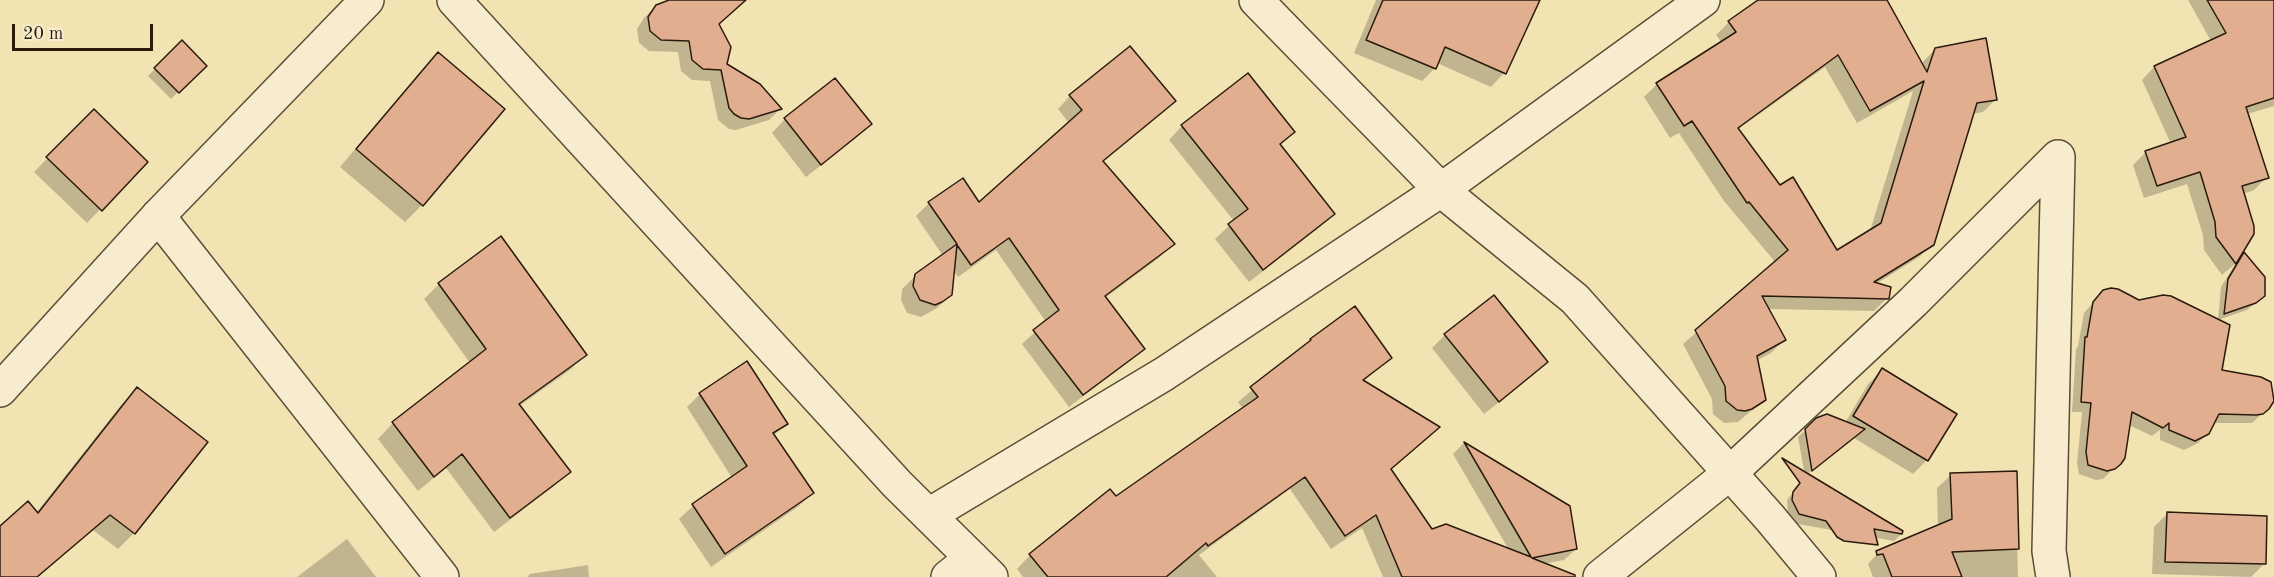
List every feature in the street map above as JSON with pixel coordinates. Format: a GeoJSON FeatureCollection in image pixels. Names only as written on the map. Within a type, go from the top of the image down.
{"type":"FeatureCollection","features":[{"type":"Feature","properties":{"kind":"street"},"geometry":{"type":"LineString","coordinates":[[0,390],[158,216],[367,0]]}},
{"type":"Feature","properties":{"kind":"street"},"geometry":{"type":"LineString","coordinates":[[454,0],[897,484],[929,515],[970,571]]}},
{"type":"Feature","properties":{"kind":"street"},"geometry":{"type":"LineString","coordinates":[[1256,0],[1442,190],[1575,299],[1819,577]]}},
{"type":"Feature","properties":{"kind":"street"},"geometry":{"type":"LineString","coordinates":[[929,515],[1164,374],[1442,190],[1703,0]]}},
{"type":"Feature","properties":{"kind":"street"},"geometry":{"type":"LineString","coordinates":[[1600,577],[1730,473],[1912,302],[2058,157],[2049,551],[2053,577]]}},
{"type":"Feature","properties":{"kind":"street"},"geometry":{"type":"LineString","coordinates":[[158,216],[442,577]]}},
{"type":"Feature","properties":{"kind":"building"},"geometry":{"type":"Polygon","coordinates":[[[669,0],[746,0],[719,24],[731,47],[727,64],[760,84],[782,109],[749,119],[734,114],[729,108],[721,70],[703,69],[692,60],[689,41],[661,40],[650,31],[648,17],[656,5],[669,0]]]}},
{"type":"Feature","properties":{"kind":"building"},"geometry":{"type":"Polygon","coordinates":[[[1383,0],[1540,0],[1506,74],[1445,47],[1436,69],[1366,40],[1383,0]]]}},
{"type":"Feature","properties":{"kind":"building"},"geometry":{"type":"Polygon","coordinates":[[[1758,0],[1887,0],[1927,72],[1935,48],[1986,38],[1997,100],[1977,103],[1934,245],[1874,282],[1891,287],[1889,299],[1762,296],[1786,340],[1757,356],[1766,400],[1745,411],[1737,410],[1726,401],[1725,386],[1695,330],[1788,250],[1749,202],[1747,203],[1692,121],[1684,126],[1656,83],[1736,32],[1728,21],[1758,0]],[[1838,55],[1738,128],[1780,185],[1793,177],[1837,250],[1881,223],[1924,81],[1870,111],[1838,55]]]}},
{"type":"Feature","properties":{"kind":"building"},"geometry":{"type":"Polygon","coordinates":[[[2207,0],[2274,0],[2274,98],[2246,107],[2269,178],[2242,186],[2254,226],[2254,234],[2236,264],[2216,237],[2215,222],[2200,172],[2157,186],[2145,151],[2186,137],[2154,66],[2226,33],[2207,0]]]}},
{"type":"Feature","properties":{"kind":"building"},"geometry":{"type":"Polygon","coordinates":[[[182,40],[207,66],[179,93],[154,68],[182,40]]]}},
{"type":"Feature","properties":{"kind":"building"},"geometry":{"type":"Polygon","coordinates":[[[1130,46],[1176,101],[1103,161],[1175,244],[1105,296],[1145,349],[1083,395],[1033,330],[1059,310],[1009,238],[971,265],[957,245],[952,295],[942,302],[935,305],[920,300],[913,286],[915,274],[957,244],[928,202],[963,178],[979,202],[1082,110],[1069,95],[1130,46]]]}},
{"type":"Feature","properties":{"kind":"building"},"geometry":{"type":"Polygon","coordinates":[[[438,52],[505,109],[423,206],[356,149],[438,52]]]}},
{"type":"Feature","properties":{"kind":"building"},"geometry":{"type":"Polygon","coordinates":[[[1248,73],[1295,132],[1280,144],[1335,214],[1263,270],[1228,224],[1248,209],[1181,125],[1248,73]]]}},
{"type":"Feature","properties":{"kind":"building"},"geometry":{"type":"Polygon","coordinates":[[[835,78],[872,124],[821,165],[784,118],[835,78]]]}},
{"type":"Feature","properties":{"kind":"building"},"geometry":{"type":"Polygon","coordinates":[[[94,109],[148,162],[102,211],[46,157],[94,109]]]}},
{"type":"Feature","properties":{"kind":"building"},"geometry":{"type":"Polygon","coordinates":[[[501,236],[587,355],[519,404],[571,472],[510,518],[462,454],[434,477],[392,422],[486,349],[438,283],[501,236]]]}},
{"type":"Feature","properties":{"kind":"building"},"geometry":{"type":"Polygon","coordinates":[[[2244,252],[2265,277],[2265,296],[2256,303],[2224,314],[2228,279],[2244,252]]]}},
{"type":"Feature","properties":{"kind":"building"},"geometry":{"type":"Polygon","coordinates":[[[2118,289],[2139,300],[2163,295],[2171,296],[2230,325],[2222,370],[2261,377],[2271,382],[2274,401],[2269,409],[2263,414],[2256,415],[2219,414],[2209,434],[2195,441],[2169,430],[2169,423],[2163,428],[2132,412],[2125,458],[2121,464],[2107,471],[2088,465],[2086,452],[2091,403],[2081,402],[2085,337],[2087,337],[2093,302],[2103,290],[2118,289]]]}},
{"type":"Feature","properties":{"kind":"building"},"geometry":{"type":"Polygon","coordinates":[[[1494,295],[1548,362],[1499,402],[1444,334],[1494,295]]]}},
{"type":"Feature","properties":{"kind":"building"},"geometry":{"type":"Polygon","coordinates":[[[1355,306],[1392,358],[1363,380],[1440,427],[1391,469],[1432,529],[1446,524],[1531,557],[1464,442],[1570,506],[1577,549],[1532,558],[1575,575],[1575,577],[1402,577],[1376,515],[1345,536],[1305,477],[1208,546],[1206,543],[1166,577],[1048,577],[1029,554],[1110,489],[1116,496],[1258,397],[1250,387],[1355,306]]]}},
{"type":"Feature","properties":{"kind":"building"},"geometry":{"type":"Polygon","coordinates":[[[747,361],[788,424],[773,433],[814,493],[725,554],[692,504],[747,466],[699,393],[747,361]]]}},
{"type":"Feature","properties":{"kind":"building"},"geometry":{"type":"Polygon","coordinates":[[[1882,368],[1957,414],[1928,461],[1853,416],[1882,368]]]}},
{"type":"Feature","properties":{"kind":"building"},"geometry":{"type":"Polygon","coordinates":[[[137,387],[208,442],[135,534],[110,515],[37,577],[0,577],[0,526],[28,501],[38,513],[137,387]]]}},
{"type":"Feature","properties":{"kind":"building"},"geometry":{"type":"Polygon","coordinates":[[[1827,414],[1865,429],[1812,471],[1805,429],[1816,418],[1827,414]]]}},
{"type":"Feature","properties":{"kind":"building"},"geometry":{"type":"Polygon","coordinates":[[[1782,458],[1903,531],[1902,534],[1874,529],[1878,545],[1844,541],[1837,537],[1826,521],[1799,514],[1792,500],[1793,492],[1800,483],[1782,458]]]}},
{"type":"Feature","properties":{"kind":"building"},"geometry":{"type":"Polygon","coordinates":[[[2017,471],[2019,549],[1952,552],[1962,577],[1892,577],[1883,554],[1877,555],[1876,551],[1952,519],[1950,473],[2017,471]]]}},
{"type":"Feature","properties":{"kind":"building"},"geometry":{"type":"Polygon","coordinates":[[[2167,512],[2267,516],[2266,564],[2165,562],[2167,512]]]}}]}
